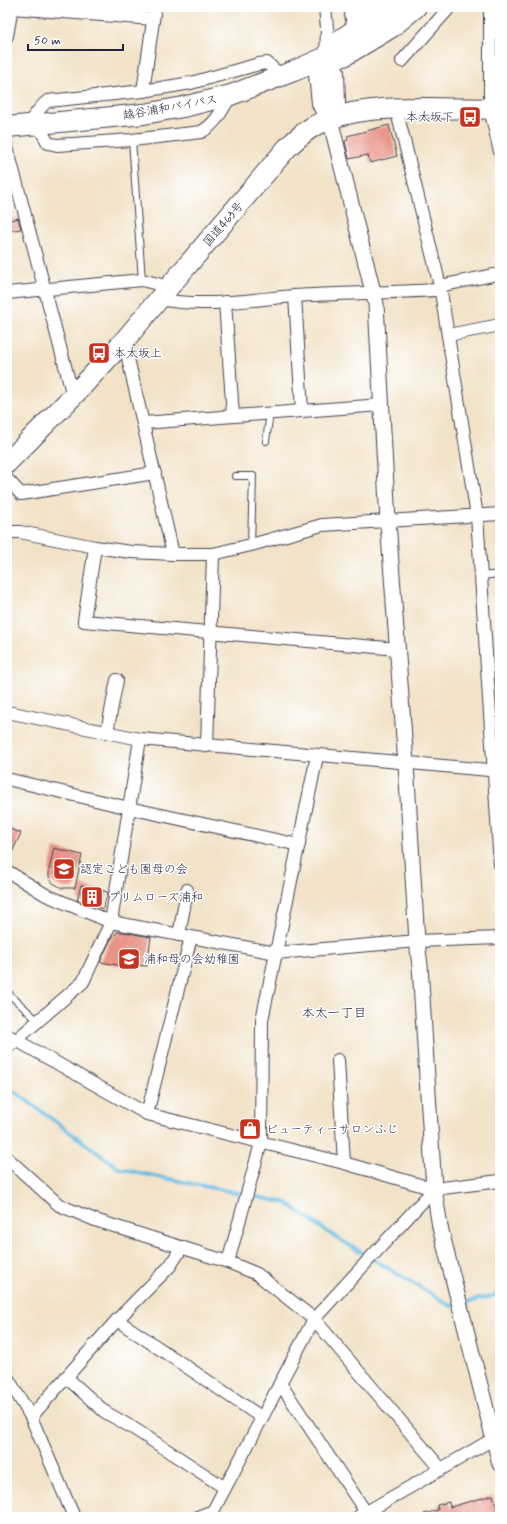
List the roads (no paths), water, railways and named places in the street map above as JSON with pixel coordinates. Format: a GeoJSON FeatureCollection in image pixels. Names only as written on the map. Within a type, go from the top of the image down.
{"type":"FeatureCollection","features":[{"type":"Feature","properties":{"kind":"highway","name":"越谷浦和バイパス"},"geometry":{"type":"LineString","coordinates":[[326,57],[337,42],[388,7]]}},
{"type":"Feature","properties":{"kind":"highway","name":"越谷浦和バイパス"},"geometry":{"type":"LineString","coordinates":[[21,126],[144,114],[183,107],[231,95],[326,57],[344,56],[349,54],[392,27],[416,7]]}},
{"type":"Feature","properties":{"kind":"highway"},"geometry":{"type":"LineString","coordinates":[[326,57],[319,74],[322,103],[330,119]]}},
{"type":"Feature","properties":{"kind":"highway","name":"国道463号"},"geometry":{"type":"LineString","coordinates":[[7,462],[73,396],[124,341],[287,148],[300,135],[330,119],[369,110],[396,108],[495,109]]}},
{"type":"Feature","properties":{"kind":"street"},"geometry":{"type":"LineString","coordinates":[[7,36],[12,7],[154,13],[143,91]]}},
{"type":"Feature","properties":{"kind":"street"},"geometry":{"type":"LineString","coordinates":[[325,7],[327,28],[326,57]]}},
{"type":"Feature","properties":{"kind":"street"},"geometry":{"type":"LineString","coordinates":[[355,31],[351,15],[363,7]]}},
{"type":"Feature","properties":{"kind":"street"},"geometry":{"type":"LineString","coordinates":[[402,61],[450,7]]}},
{"type":"Feature","properties":{"kind":"street"},"geometry":{"type":"LineString","coordinates":[[490,7],[495,27],[495,109],[500,152]]}},
{"type":"Feature","properties":{"kind":"street"},"geometry":{"type":"LineString","coordinates":[[21,126],[30,122],[48,101],[143,91],[191,83],[267,63],[284,75]]}},
{"type":"Feature","properties":{"kind":"street"},"geometry":{"type":"LineString","coordinates":[[21,126],[42,132],[48,143],[52,145],[132,140],[201,132],[208,129],[216,122],[231,95]]}},
{"type":"Feature","properties":{"kind":"street"},"geometry":{"type":"LineString","coordinates":[[396,108],[440,286],[477,516],[497,771],[500,865]]}},
{"type":"Feature","properties":{"kind":"street"},"geometry":{"type":"LineString","coordinates":[[330,119],[376,304],[380,405],[406,764],[417,941],[420,966],[434,1189],[440,1227],[497,1437],[500,1464]]}},
{"type":"Feature","properties":{"kind":"street"},"geometry":{"type":"LineString","coordinates":[[7,147],[73,396]]}},
{"type":"Feature","properties":{"kind":"street"},"geometry":{"type":"LineString","coordinates":[[7,293],[142,280],[164,293],[173,302],[225,302],[295,296],[436,290],[440,286],[493,274]]}},
{"type":"Feature","properties":{"kind":"street"},"geometry":{"type":"LineString","coordinates":[[295,296],[302,411]]}},
{"type":"Feature","properties":{"kind":"street"},"geometry":{"type":"LineString","coordinates":[[225,302],[233,416]]}},
{"type":"Feature","properties":{"kind":"street"},"geometry":{"type":"LineString","coordinates":[[448,336],[500,325]]}},
{"type":"Feature","properties":{"kind":"street"},"geometry":{"type":"LineString","coordinates":[[124,341],[173,554]]}},
{"type":"Feature","properties":{"kind":"street"},"geometry":{"type":"LineString","coordinates":[[143,423],[380,405]]}},
{"type":"Feature","properties":{"kind":"street"},"geometry":{"type":"LineString","coordinates":[[7,479],[21,494],[155,473]]}},
{"type":"Feature","properties":{"kind":"street"},"geometry":{"type":"LineString","coordinates":[[7,532],[20,532],[95,547],[131,552],[213,554],[251,546],[322,525],[500,514]]}},
{"type":"Feature","properties":{"kind":"street"},"geometry":{"type":"LineString","coordinates":[[95,547],[84,621],[398,649]]}},
{"type":"Feature","properties":{"kind":"street"},"geometry":{"type":"LineString","coordinates":[[207,746],[213,554]]}},
{"type":"Feature","properties":{"kind":"street"},"geometry":{"type":"LineString","coordinates":[[106,732],[117,680]]}},
{"type":"Feature","properties":{"kind":"street"},"geometry":{"type":"LineString","coordinates":[[7,712],[140,739],[497,771]]}},
{"type":"Feature","properties":{"kind":"street"},"geometry":{"type":"LineString","coordinates":[[140,739],[111,922],[83,982],[38,1021],[10,1041],[147,1114],[344,1163],[434,1189],[500,1181]]}},
{"type":"Feature","properties":{"kind":"street"},"geometry":{"type":"LineString","coordinates":[[228,1262],[261,1143],[262,1020],[317,756]]}},
{"type":"Feature","properties":{"kind":"street"},"geometry":{"type":"LineString","coordinates":[[7,779],[129,808],[299,845]]}},
{"type":"Feature","properties":{"kind":"street"},"geometry":{"type":"LineString","coordinates":[[7,871],[46,895],[111,922],[276,953],[417,941],[500,938]]}},
{"type":"Feature","properties":{"kind":"street"},"geometry":{"type":"LineString","coordinates":[[147,1114],[185,936],[187,890]]}},
{"type":"Feature","properties":{"kind":"street"},"geometry":{"type":"LineString","coordinates":[[338,1060],[344,1163]]}},
{"type":"Feature","properties":{"kind":"street"},"geometry":{"type":"LineString","coordinates":[[7,1158],[59,1205],[95,1220],[228,1262],[257,1274],[314,1319],[441,1469]]}},
{"type":"Feature","properties":{"kind":"street"},"geometry":{"type":"LineString","coordinates":[[197,1517],[215,1514],[225,1488],[314,1319],[434,1189]]}},
{"type":"Feature","properties":{"kind":"street"},"geometry":{"type":"LineString","coordinates":[[31,1417],[116,1320],[170,1266],[182,1247]]}},
{"type":"Feature","properties":{"kind":"street"},"geometry":{"type":"LineString","coordinates":[[116,1320],[262,1417]]}},
{"type":"Feature","properties":{"kind":"street"},"geometry":{"type":"LineString","coordinates":[[7,1377],[31,1417],[74,1517]]}},
{"type":"Feature","properties":{"kind":"street"},"geometry":{"type":"LineString","coordinates":[[66,1377],[105,1412],[133,1428],[225,1488]]}},
{"type":"Feature","properties":{"kind":"street"},"geometry":{"type":"LineString","coordinates":[[280,1383],[364,1516],[497,1437]]}},
{"type":"Feature","properties":{"kind":"lane"},"geometry":{"type":"LineString","coordinates":[[132,140],[142,280]]}},
{"type":"Feature","properties":{"kind":"lane"},"geometry":{"type":"LineString","coordinates":[[266,441],[270,413]]}},
{"type":"Feature","properties":{"kind":"lane"},"geometry":{"type":"LineString","coordinates":[[235,476],[253,476],[251,546]]}},
{"type":"Feature","properties":{"kind":"lane"},"geometry":{"type":"LineString","coordinates":[[481,576],[500,574]]}},
{"type":"Feature","properties":{"kind":"lane"},"geometry":{"type":"LineString","coordinates":[[7,992],[38,1021]]}},
{"type":"Feature","properties":{"kind":"waterway"},"geometry":{"type":"LineString","coordinates":[[7,1086],[120,1169],[287,1203],[329,1233],[451,1306],[456,1304]]}},
{"type":"Feature","properties":{"kind":"waterway"},"geometry":{"type":"LineString","coordinates":[[463,1303],[500,1294]]}},
{"type":"Feature","properties":{"kind":"place","name":"本太坂下"},"geometry":{"type":"Point","coordinates":[470,117]}},
{"type":"Feature","properties":{"kind":"place","name":"本太坂上"},"geometry":{"type":"Point","coordinates":[99,353]}},
{"type":"Feature","properties":{"kind":"place","name":"認定こども園母の会"},"geometry":{"type":"Point","coordinates":[64,869]}},
{"type":"Feature","properties":{"kind":"place","name":"プリムローズ浦和"},"geometry":{"type":"Point","coordinates":[92,897]}},
{"type":"Feature","properties":{"kind":"place","name":"浦和母の会幼稚園"},"geometry":{"type":"Point","coordinates":[129,959]}},
{"type":"Feature","properties":{"kind":"place","name":"ビューティーサロンふじ"},"geometry":{"type":"Point","coordinates":[250,1129]}},
{"type":"Feature","properties":{"kind":"district","name":"本太一丁目"},"geometry":{"type":"Point","coordinates":[334,1012]}}]}
